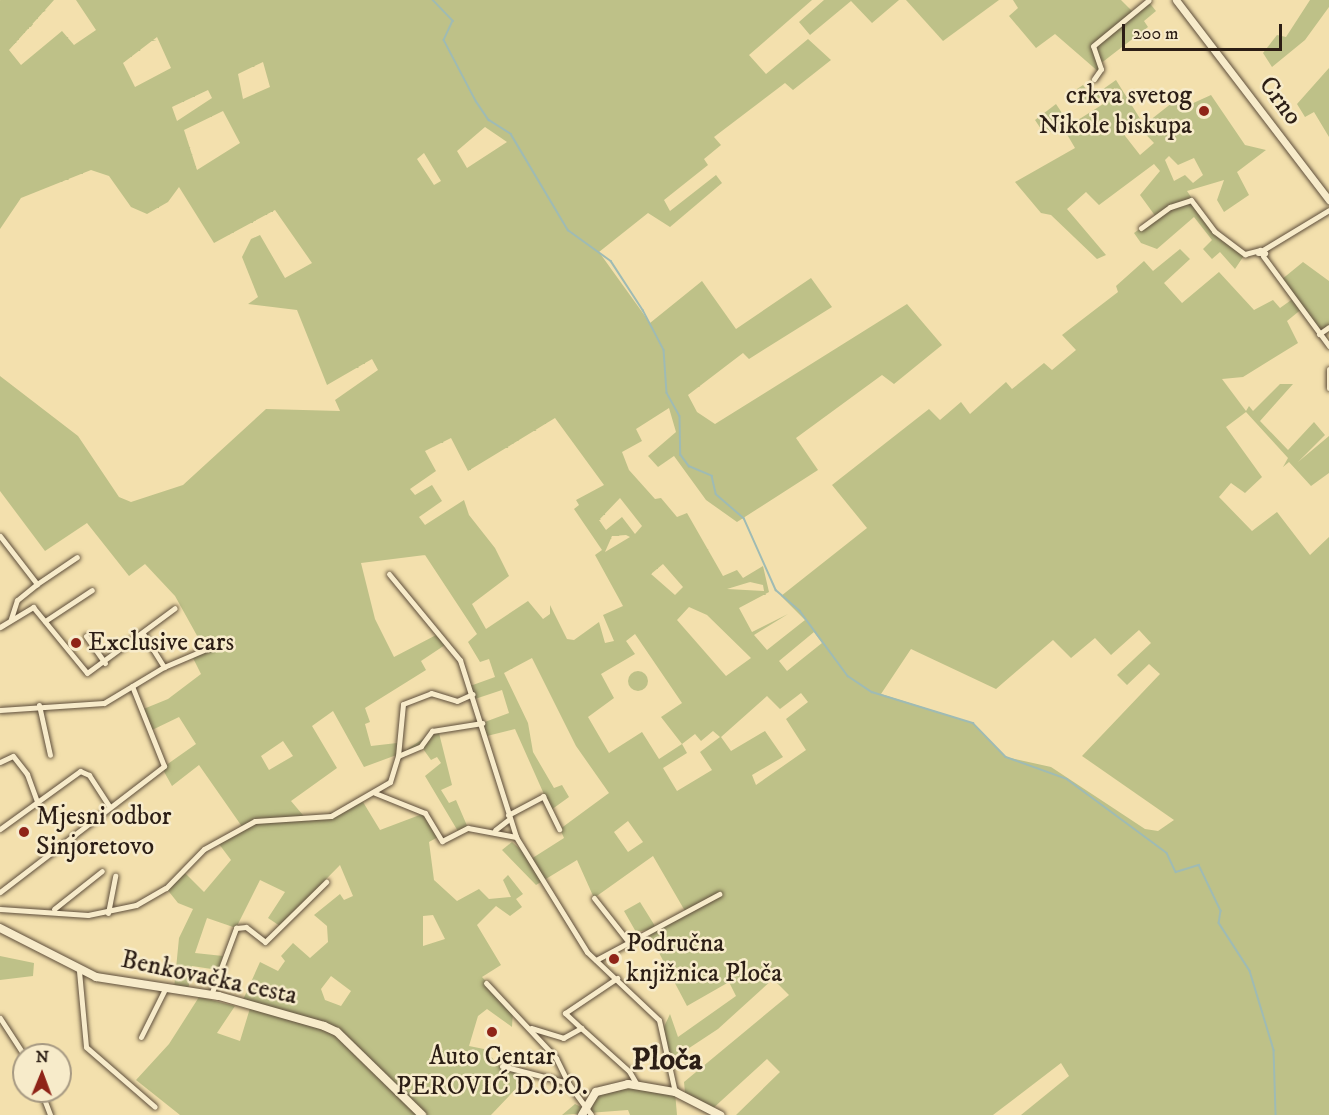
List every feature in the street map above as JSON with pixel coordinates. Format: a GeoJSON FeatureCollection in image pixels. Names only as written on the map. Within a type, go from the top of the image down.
{"type":"FeatureCollection","features":[{"type":"Feature","properties":{"kind":"main road","name":"Benkovačka cesta"},"geometry":{"type":"LineString","coordinates":[[0,927],[79,971],[211,995],[338,1032],[422,1115]]}},
{"type":"Feature","properties":{"kind":"main road"},"geometry":{"type":"LineString","coordinates":[[586,1113],[596,1092],[637,1085],[675,1092],[717,1114]]}},
{"type":"Feature","properties":{"kind":"street"},"geometry":{"type":"LineString","coordinates":[[1094,79],[1101,69],[1093,46],[1149,0]]}},
{"type":"Feature","properties":{"kind":"street","name":"Crno"},"geometry":{"type":"LineString","coordinates":[[1176,0],[1329,200]]}},
{"type":"Feature","properties":{"kind":"street"},"geometry":{"type":"LineString","coordinates":[[1142,228],[1170,207],[1191,200],[1214,231],[1245,254],[1261,253],[1329,210]]}},
{"type":"Feature","properties":{"kind":"street"},"geometry":{"type":"LineString","coordinates":[[1261,253],[1329,346]]}},
{"type":"Feature","properties":{"kind":"street"},"geometry":{"type":"LineString","coordinates":[[1319,334],[1329,327]]}},
{"type":"Feature","properties":{"kind":"street"},"geometry":{"type":"LineString","coordinates":[[1329,369],[1329,388]]}},
{"type":"Feature","properties":{"kind":"street"},"geometry":{"type":"LineString","coordinates":[[0,536],[37,584]]}},
{"type":"Feature","properties":{"kind":"street"},"geometry":{"type":"LineString","coordinates":[[11,619],[16,600],[77,557]]}},
{"type":"Feature","properties":{"kind":"street"},"geometry":{"type":"LineString","coordinates":[[389,574],[460,660],[473,694],[516,837],[596,960],[659,1020],[675,1092]]}},
{"type":"Feature","properties":{"kind":"street"},"geometry":{"type":"LineString","coordinates":[[45,621],[92,590]]}},
{"type":"Feature","properties":{"kind":"street"},"geometry":{"type":"LineString","coordinates":[[0,627],[33,607],[87,673],[144,635],[175,608]]}},
{"type":"Feature","properties":{"kind":"street"},"geometry":{"type":"LineString","coordinates":[[144,635],[164,667]]}},
{"type":"Feature","properties":{"kind":"street"},"geometry":{"type":"LineString","coordinates":[[86,636],[105,663]]}},
{"type":"Feature","properties":{"kind":"street"},"geometry":{"type":"LineString","coordinates":[[0,710],[39,705],[84,707],[132,686],[164,667],[211,647]]}},
{"type":"Feature","properties":{"kind":"street"},"geometry":{"type":"LineString","coordinates":[[0,892],[164,766],[132,686]]}},
{"type":"Feature","properties":{"kind":"street"},"geometry":{"type":"LineString","coordinates":[[0,909],[54,909],[108,914],[157,895],[204,849],[255,821],[331,816],[375,793],[394,776],[403,704],[431,693],[457,700],[473,694]]}},
{"type":"Feature","properties":{"kind":"street"},"geometry":{"type":"LineString","coordinates":[[39,705],[50,755]]}},
{"type":"Feature","properties":{"kind":"street"},"geometry":{"type":"LineString","coordinates":[[398,756],[421,746],[432,731],[482,723]]}},
{"type":"Feature","properties":{"kind":"street"},"geometry":{"type":"LineString","coordinates":[[0,762],[13,756],[27,774],[36,801]]}},
{"type":"Feature","properties":{"kind":"street"},"geometry":{"type":"LineString","coordinates":[[0,829],[36,801],[81,771],[89,775],[109,806]]}},
{"type":"Feature","properties":{"kind":"street"},"geometry":{"type":"LineString","coordinates":[[375,793],[424,813],[442,841],[468,828],[495,830],[516,837]]}},
{"type":"Feature","properties":{"kind":"street"},"geometry":{"type":"LineString","coordinates":[[495,830],[509,817],[543,796],[559,829]]}},
{"type":"Feature","properties":{"kind":"street"},"geometry":{"type":"LineString","coordinates":[[54,909],[102,871]]}},
{"type":"Feature","properties":{"kind":"street"},"geometry":{"type":"LineString","coordinates":[[108,914],[115,876]]}},
{"type":"Feature","properties":{"kind":"street"},"geometry":{"type":"LineString","coordinates":[[211,995],[236,928],[246,927],[265,942],[326,882]]}},
{"type":"Feature","properties":{"kind":"street"},"geometry":{"type":"LineString","coordinates":[[596,960],[627,940],[719,894]]}},
{"type":"Feature","properties":{"kind":"street"},"geometry":{"type":"LineString","coordinates":[[594,898],[627,940]]}},
{"type":"Feature","properties":{"kind":"street"},"geometry":{"type":"LineString","coordinates":[[79,971],[86,1047],[154,1107]]}},
{"type":"Feature","properties":{"kind":"street"},"geometry":{"type":"LineString","coordinates":[[617,978],[565,1013],[637,1085]]}},
{"type":"Feature","properties":{"kind":"street"},"geometry":{"type":"LineString","coordinates":[[486,982],[531,1028],[566,1071],[568,1083],[586,1113]]}},
{"type":"Feature","properties":{"kind":"street"},"geometry":{"type":"LineString","coordinates":[[141,1037],[166,987]]}},
{"type":"Feature","properties":{"kind":"street"},"geometry":{"type":"LineString","coordinates":[[0,1018],[16,1043]]}},
{"type":"Feature","properties":{"kind":"street"},"geometry":{"type":"LineString","coordinates":[[531,1028],[563,1038],[581,1028]]}},
{"type":"Feature","properties":{"kind":"street"},"geometry":{"type":"LineString","coordinates":[[502,1066],[568,1083]]}},
{"type":"Feature","properties":{"kind":"green space"},"geometry":{"type":"Polygon","coordinates":[[[0,0],[54,0],[9,50],[21,65],[62,31],[74,45],[96,30],[76,0],[812,0],[749,55],[766,74],[808,39],[831,60],[793,90],[785,83],[714,137],[721,145],[704,159],[708,165],[664,200],[670,211],[716,175],[722,183],[670,227],[648,213],[599,252],[650,323],[702,281],[736,329],[811,278],[832,307],[749,359],[743,353],[688,395],[697,412],[715,424],[907,304],[942,345],[894,384],[882,375],[796,438],[818,470],[737,522],[706,500],[674,456],[658,467],[648,456],[676,432],[669,408],[636,429],[642,441],[622,452],[629,470],[655,499],[661,498],[677,517],[687,513],[723,576],[737,570],[743,578],[763,566],[769,592],[739,608],[752,632],[788,614],[754,635],[767,650],[805,620],[781,596],[867,528],[832,485],[929,409],[940,420],[961,402],[970,414],[1006,382],[1012,389],[1044,363],[1052,370],[1076,350],[1062,335],[1118,292],[1116,286],[1144,261],[1153,271],[1180,249],[1190,259],[1164,283],[1182,303],[1219,272],[1254,310],[1273,300],[1280,308],[1294,298],[1281,280],[1303,262],[1329,281],[1329,327],[1319,334],[1303,308],[1287,321],[1298,343],[1243,377],[1222,379],[1246,411],[1249,406],[1253,411],[1280,384],[1293,384],[1260,421],[1288,450],[1314,422],[1325,435],[1298,462],[1329,436],[1329,473],[1311,486],[1289,462],[1283,467],[1288,458],[1246,412],[1226,427],[1262,477],[1245,493],[1231,483],[1219,497],[1252,531],[1277,512],[1310,555],[1329,537],[1329,1115],[1021,1115],[1069,1076],[1061,1063],[993,1115],[736,1115],[780,1072],[767,1059],[710,1111],[685,1093],[684,1082],[789,995],[773,979],[718,1029],[671,1060],[663,1029],[670,1014],[678,1037],[736,996],[729,982],[687,1006],[647,930],[636,932],[624,911],[640,902],[655,926],[685,911],[653,856],[594,898],[577,860],[536,885],[502,850],[512,842],[531,859],[564,838],[560,829],[609,793],[576,746],[532,658],[504,673],[528,723],[533,752],[554,788],[562,785],[569,797],[551,810],[515,729],[487,736],[482,723],[509,713],[502,690],[475,699],[470,686],[495,677],[489,659],[480,662],[468,642],[477,634],[425,555],[361,563],[375,619],[394,657],[440,633],[448,643],[421,661],[426,670],[365,708],[370,722],[365,724],[371,746],[397,743],[403,752],[438,729],[452,785],[441,790],[449,803],[456,800],[468,828],[459,833],[425,776],[441,763],[437,757],[431,760],[421,746],[364,767],[333,711],[312,726],[337,768],[291,801],[308,821],[363,802],[380,830],[425,813],[438,837],[429,842],[434,880],[457,901],[479,889],[489,899],[511,897],[503,880],[508,875],[523,894],[516,899],[522,907],[510,916],[496,906],[477,925],[501,965],[482,977],[513,1011],[512,1027],[487,1009],[478,1016],[469,1046],[484,1049],[503,1070],[529,1075],[491,1115],[180,1115],[136,1080],[169,1044],[199,997],[235,1006],[217,1033],[240,1041],[251,1005],[242,1002],[260,962],[278,971],[285,961],[281,956],[293,943],[310,958],[328,942],[327,926],[314,915],[340,894],[344,900],[353,896],[340,865],[280,926],[268,918],[285,892],[260,880],[236,928],[207,918],[195,953],[223,956],[218,970],[192,966],[188,991],[174,989],[179,938],[193,909],[178,903],[166,888],[181,869],[204,892],[231,860],[219,844],[243,828],[199,765],[172,786],[162,768],[196,744],[179,717],[150,731],[141,710],[168,699],[201,674],[192,656],[205,650],[175,596],[145,564],[129,576],[87,523],[45,551],[0,491],[0,376],[78,436],[119,497],[131,502],[183,485],[266,409],[340,411],[335,400],[378,370],[372,359],[327,385],[297,310],[248,304],[258,297],[242,257],[251,239],[260,235],[285,278],[312,263],[275,210],[214,243],[179,187],[168,202],[147,214],[131,207],[109,176],[91,170],[21,198],[0,229],[0,0]],[[157,37],[123,63],[135,87],[171,68],[157,37]],[[263,62],[238,74],[243,99],[270,87],[263,62]],[[208,90],[172,107],[177,121],[212,98],[208,90]],[[223,111],[184,130],[197,170],[240,143],[223,111]],[[485,127],[457,151],[467,168],[507,142],[485,127]],[[424,153],[417,159],[434,185],[441,181],[424,153]],[[555,418],[468,471],[451,438],[425,451],[436,471],[410,489],[415,495],[432,485],[442,501],[419,517],[425,525],[464,500],[469,515],[495,548],[509,576],[472,604],[486,629],[528,601],[543,619],[550,614],[550,605],[567,639],[574,640],[599,622],[605,643],[614,641],[603,615],[623,606],[595,555],[602,550],[574,509],[579,505],[576,500],[604,485],[555,418]],[[620,498],[599,520],[606,530],[622,517],[635,534],[642,526],[620,498]],[[612,536],[605,552],[630,537],[612,536]],[[663,564],[651,574],[675,595],[683,587],[663,564]],[[750,582],[727,589],[764,591],[763,585],[750,582]],[[689,607],[677,620],[726,676],[751,658],[707,615],[689,607]],[[1139,630],[1111,655],[1095,638],[1071,658],[1053,640],[996,689],[911,649],[881,694],[973,723],[1006,757],[1051,767],[1145,829],[1158,831],[1174,820],[1082,756],[1160,674],[1149,664],[1127,685],[1117,675],[1151,643],[1139,630]],[[814,632],[779,661],[787,671],[822,643],[814,632]],[[635,634],[626,641],[635,654],[601,674],[614,698],[588,717],[609,753],[642,732],[659,759],[682,744],[661,717],[682,703],[635,634]],[[801,693],[780,709],[767,696],[721,737],[731,751],[765,731],[783,757],[752,775],[756,785],[806,750],[786,719],[808,702],[801,693]],[[713,731],[701,741],[695,734],[682,744],[687,753],[663,768],[677,791],[712,770],[700,752],[720,737],[713,731]],[[283,741],[261,756],[269,770],[293,756],[283,741]],[[628,821],[614,832],[628,852],[643,842],[628,821]],[[433,915],[423,916],[423,946],[445,939],[433,915]],[[331,976],[321,989],[325,1000],[341,1006],[351,991],[331,976]]]}},
{"type":"Feature","properties":{"kind":"green space"},"geometry":{"type":"Polygon","coordinates":[[[824,0],[899,0],[872,23],[851,1],[810,35],[799,22],[824,0]]]}},
{"type":"Feature","properties":{"kind":"green space"},"geometry":{"type":"Polygon","coordinates":[[[906,0],[999,0],[943,41],[906,0]]]}},
{"type":"Feature","properties":{"kind":"green space"},"geometry":{"type":"Polygon","coordinates":[[[1013,0],[1121,0],[1134,13],[1148,1],[1156,11],[1144,21],[1148,27],[1100,64],[1100,73],[1055,34],[1036,48],[1009,16],[1018,8],[1013,0]]]}},
{"type":"Feature","properties":{"kind":"green space"},"geometry":{"type":"Polygon","coordinates":[[[1310,0],[1329,0],[1329,7],[1305,40],[1272,67],[1263,53],[1277,35],[1286,37],[1310,0]]]}},
{"type":"Feature","properties":{"kind":"green space"},"geometry":{"type":"Polygon","coordinates":[[[1329,68],[1329,137],[1314,112],[1305,117],[1297,104],[1329,68]]]}},
{"type":"Feature","properties":{"kind":"green space"},"geometry":{"type":"Polygon","coordinates":[[[1116,80],[1144,125],[1182,95],[1189,105],[1211,95],[1245,145],[1266,150],[1237,172],[1249,195],[1224,212],[1217,200],[1224,180],[1187,191],[1214,231],[1245,254],[1235,269],[1220,252],[1212,259],[1203,249],[1212,240],[1194,217],[1157,249],[1141,243],[1134,233],[1156,217],[1140,195],[1160,171],[1154,164],[1099,205],[1086,192],[1067,209],[1106,255],[1097,259],[1051,215],[1041,213],[1015,182],[1075,148],[1065,131],[1043,132],[1035,120],[1056,104],[1070,125],[1119,94],[1115,88],[1088,105],[1077,89],[1083,85],[1092,97],[1116,80]],[[1135,123],[1122,132],[1140,155],[1154,143],[1135,123]],[[1169,156],[1165,160],[1174,181],[1185,175],[1193,183],[1203,175],[1194,158],[1178,165],[1169,156]]]}},
{"type":"Feature","properties":{"kind":"green space"},"geometry":{"type":"Polygon","coordinates":[[[638,671],[645,674],[648,681],[645,688],[638,691],[631,688],[628,681],[631,674],[638,671]]]}},
{"type":"Feature","properties":{"kind":"green space"},"geometry":{"type":"Polygon","coordinates":[[[0,956],[34,963],[33,976],[0,980],[0,956]]]}},
{"type":"Feature","properties":{"kind":"green space"},"geometry":{"type":"Polygon","coordinates":[[[615,1085],[675,1092],[677,1115],[630,1115],[628,1110],[562,1115],[575,1104],[585,1109],[590,1099],[615,1085]]]}},
{"type":"Feature","properties":{"kind":"waterway"},"geometry":{"type":"LineString","coordinates":[[433,0],[453,21],[444,40],[476,101],[489,120],[511,134],[568,230],[611,261],[643,310],[664,350],[667,393],[680,416],[681,455],[689,466],[712,476],[716,494],[744,518],[776,590],[800,611],[848,676],[872,692],[973,723],[1006,757],[1067,779],[1167,853],[1176,872],[1199,865],[1221,911],[1219,923],[1250,971],[1274,1050],[1276,1115]]}},
{"type":"Feature","properties":{"kind":"place","name":"crkva svetog Nikole biskupa"},"geometry":{"type":"Point","coordinates":[1204,111]}},
{"type":"Feature","properties":{"kind":"place","name":"Exclusive cars"},"geometry":{"type":"Point","coordinates":[76,643]}},
{"type":"Feature","properties":{"kind":"place","name":"Mjesni odbor Sinjoretovo"},"geometry":{"type":"Point","coordinates":[24,832]}},
{"type":"Feature","properties":{"kind":"place","name":"Područna knjižnica Ploča"},"geometry":{"type":"Point","coordinates":[614,959]}},
{"type":"Feature","properties":{"kind":"place","name":"Auto Centar PEROVIĆ D.O.O."},"geometry":{"type":"Point","coordinates":[492,1032]}},
{"type":"Feature","properties":{"kind":"district","name":"Ploča"},"geometry":{"type":"Point","coordinates":[667,1060]}}]}
